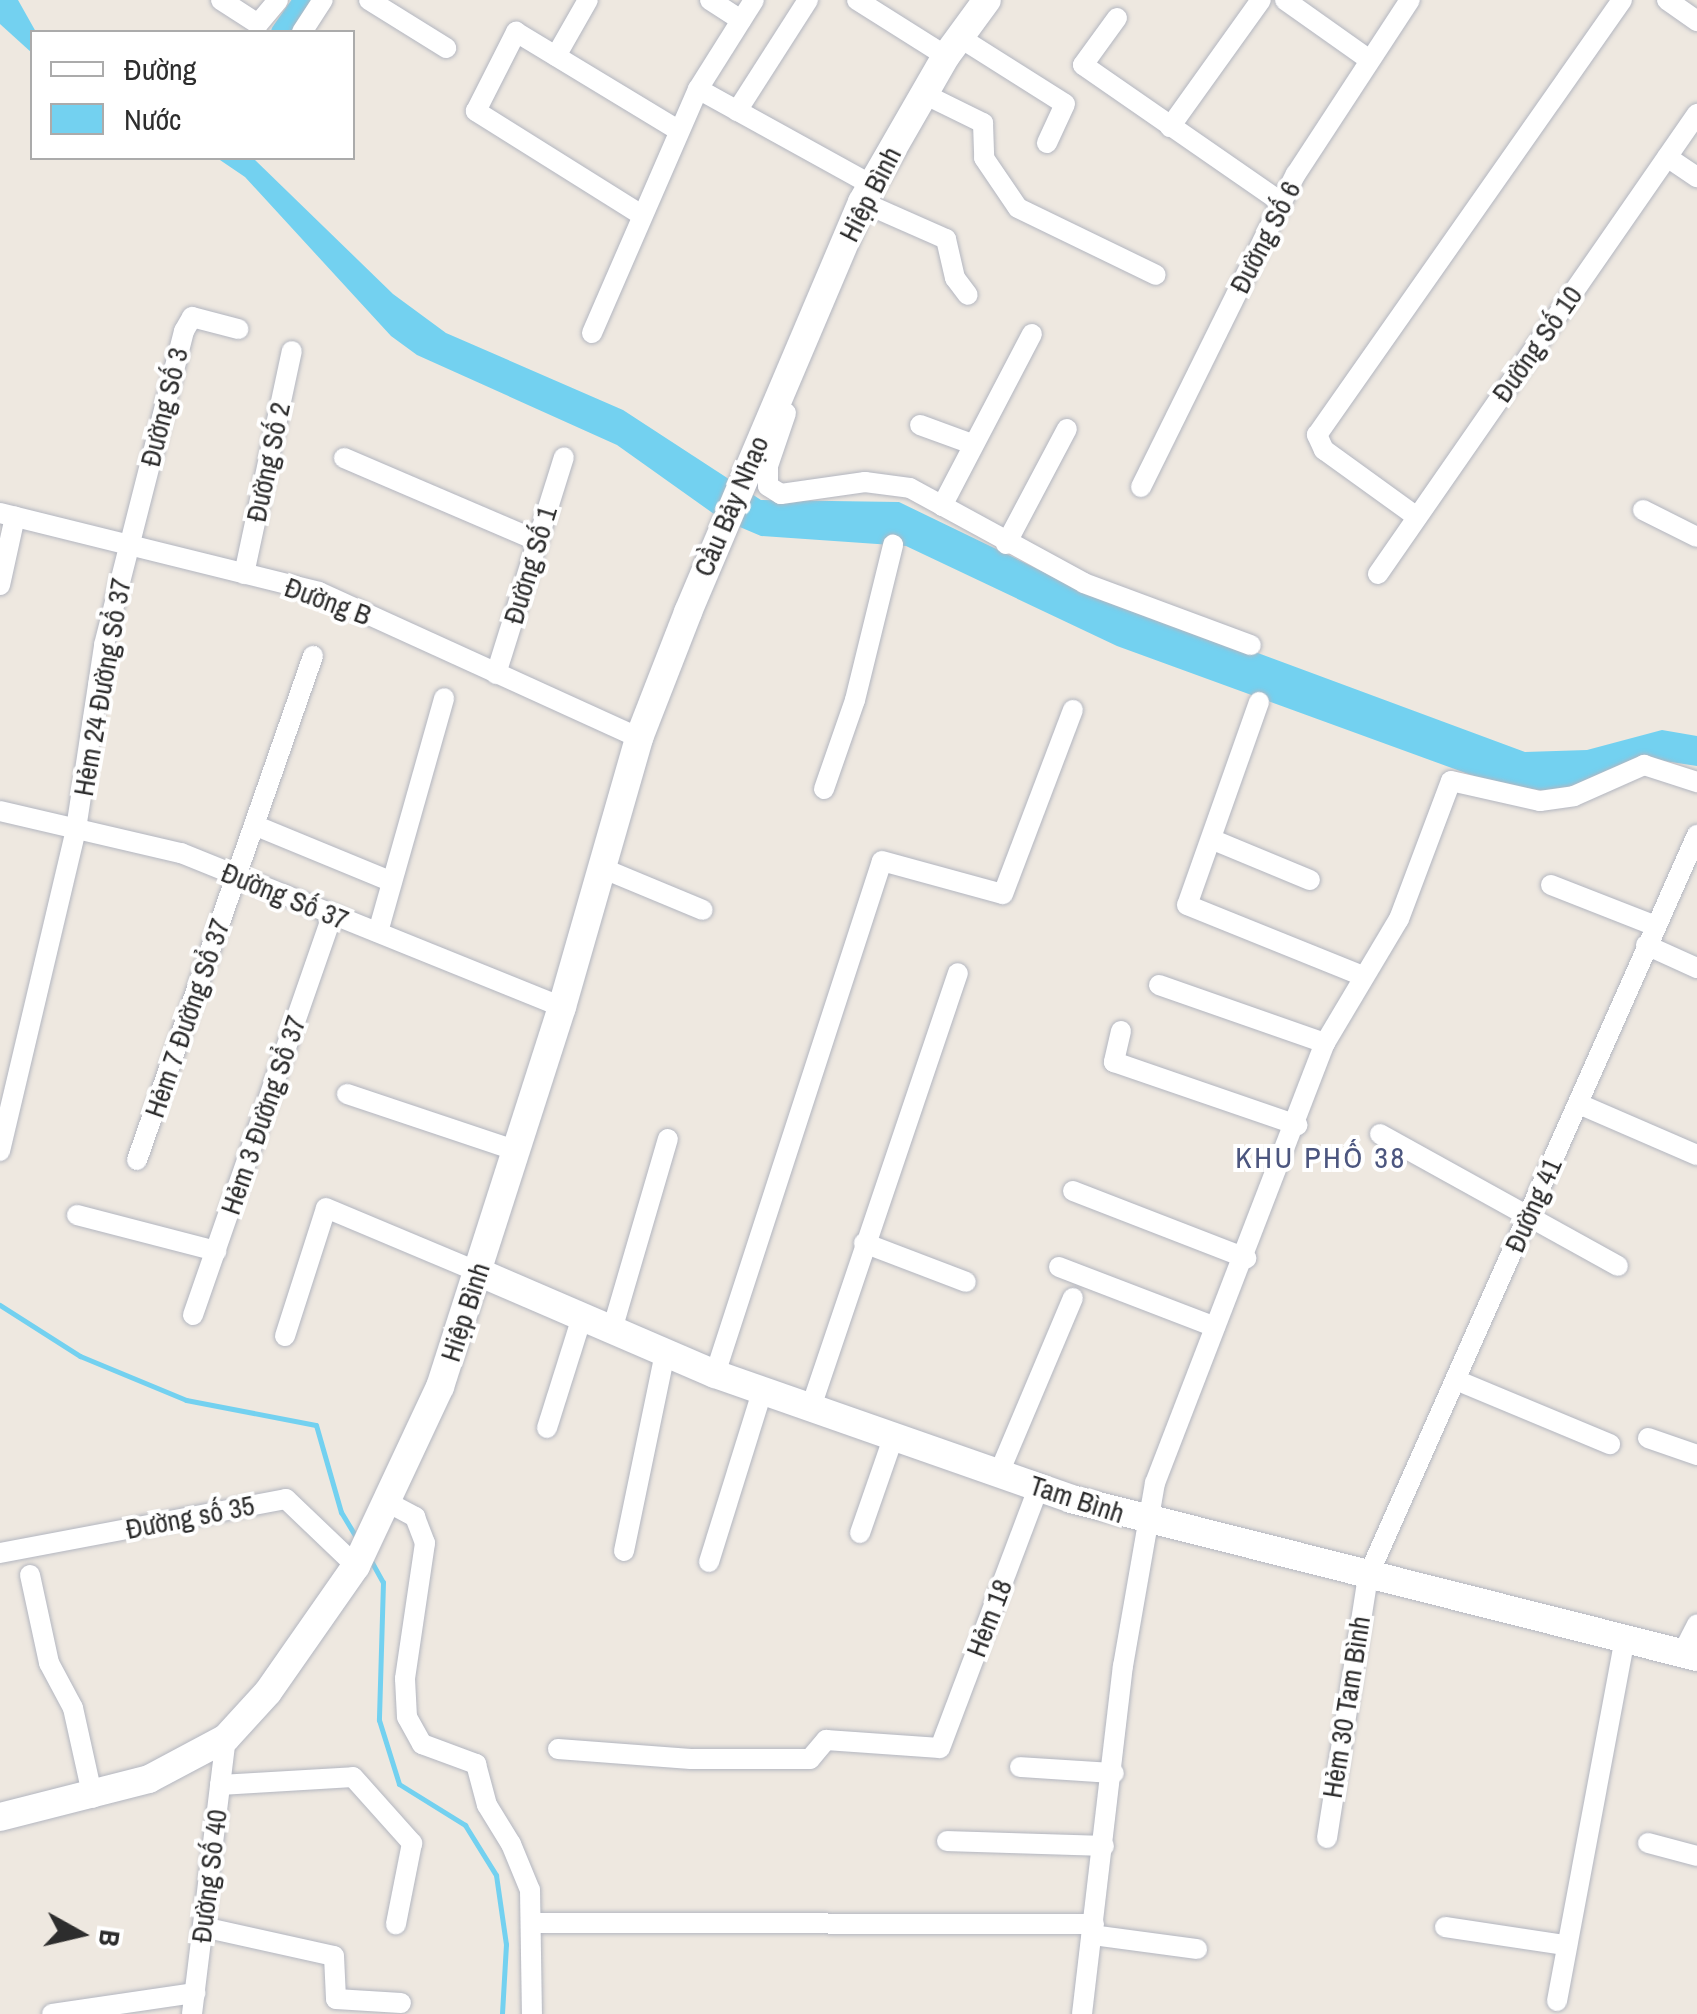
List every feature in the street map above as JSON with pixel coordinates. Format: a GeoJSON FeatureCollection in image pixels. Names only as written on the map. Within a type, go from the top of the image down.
{"type":"FeatureCollection","features":[{"type":"Feature","properties":{"kind":"main road","name":"Hiệp Bình"},"geometry":{"type":"LineString","coordinates":[[776,400],[867,194],[953,47],[987,0]]}},
{"type":"Feature","properties":{"kind":"main road","name":"Cầu Bảy Nhạo"},"geometry":{"type":"LineString","coordinates":[[688,612],[776,400]]}},
{"type":"Feature","properties":{"kind":"main road","name":"Hiệp Bình"},"geometry":{"type":"LineString","coordinates":[[0,1817],[92,1798],[163,1773],[226,1738],[268,1692],[360,1559],[388,1506],[440,1387],[562,1007],[639,738],[688,612]]}},
{"type":"Feature","properties":{"kind":"main road","name":"Tam Bình"},"geometry":{"type":"LineString","coordinates":[[478,1272],[715,1374],[1038,1488],[1148,1522],[1690,1654]]}},
{"type":"Feature","properties":{"kind":"street"},"geometry":{"type":"LineString","coordinates":[[221,0],[258,24],[278,0]]}},
{"type":"Feature","properties":{"kind":"street"},"geometry":{"type":"LineString","coordinates":[[303,30],[323,0]]}},
{"type":"Feature","properties":{"kind":"street"},"geometry":{"type":"LineString","coordinates":[[369,0],[446,48]]}},
{"type":"Feature","properties":{"kind":"street"},"geometry":{"type":"LineString","coordinates":[[556,56],[588,0]]}},
{"type":"Feature","properties":{"kind":"street"},"geometry":{"type":"LineString","coordinates":[[710,0],[741,20]]}},
{"type":"Feature","properties":{"kind":"street"},"geometry":{"type":"LineString","coordinates":[[592,333],[678,130],[698,89],[754,0]]}},
{"type":"Feature","properties":{"kind":"street"},"geometry":{"type":"LineString","coordinates":[[737,111],[808,0]]}},
{"type":"Feature","properties":{"kind":"street"},"geometry":{"type":"LineString","coordinates":[[857,0],[1065,104],[1047,143]]}},
{"type":"Feature","properties":{"kind":"street"},"geometry":{"type":"LineString","coordinates":[[1170,127],[1261,0]]}},
{"type":"Feature","properties":{"kind":"street"},"geometry":{"type":"LineString","coordinates":[[1285,0],[1367,58]]}},
{"type":"Feature","properties":{"kind":"street","name":"Đường Số 6"},"geometry":{"type":"LineString","coordinates":[[1142,487],[1281,202],[1367,58],[1410,0]]}},
{"type":"Feature","properties":{"kind":"street"},"geometry":{"type":"LineString","coordinates":[[1417,516],[1324,450],[1317,435],[1622,0]]}},
{"type":"Feature","properties":{"kind":"street"},"geometry":{"type":"LineString","coordinates":[[1668,0],[1697,20]]}},
{"type":"Feature","properties":{"kind":"street"},"geometry":{"type":"LineString","coordinates":[[1117,18],[1083,66],[1281,202]]}},
{"type":"Feature","properties":{"kind":"street"},"geometry":{"type":"LineString","coordinates":[[640,214],[476,111],[516,32],[678,130]]}},
{"type":"Feature","properties":{"kind":"street"},"geometry":{"type":"LineString","coordinates":[[698,89],[946,239],[954,278],[968,295]]}},
{"type":"Feature","properties":{"kind":"street"},"geometry":{"type":"LineString","coordinates":[[924,94],[984,123],[984,158],[1018,208],[1156,275]]}},
{"type":"Feature","properties":{"kind":"street","name":"Đường Số 10"},"geometry":{"type":"LineString","coordinates":[[1378,574],[1697,114]]}},
{"type":"Feature","properties":{"kind":"street"},"geometry":{"type":"LineString","coordinates":[[1667,157],[1697,178]]}},
{"type":"Feature","properties":{"kind":"street","name":"Đường Số 3"},"geometry":{"type":"LineString","coordinates":[[129,545],[184,331],[192,317],[238,330]]}},
{"type":"Feature","properties":{"kind":"street"},"geometry":{"type":"LineString","coordinates":[[942,506],[1032,334]]}},
{"type":"Feature","properties":{"kind":"street"},"geometry":{"type":"LineString","coordinates":[[801,340],[805,360],[774,444],[768,486],[781,494],[864,482],[910,488],[1006,544],[1152,612],[1251,645]]}},
{"type":"Feature","properties":{"kind":"street","name":"Đường Số 2"},"geometry":{"type":"LineString","coordinates":[[244,574],[292,351]]}},
{"type":"Feature","properties":{"kind":"street"},"geometry":{"type":"LineString","coordinates":[[920,425],[972,444]]}},
{"type":"Feature","properties":{"kind":"street"},"geometry":{"type":"LineString","coordinates":[[1006,544],[1067,428]]}},
{"type":"Feature","properties":{"kind":"street","name":"Đường Số 1"},"geometry":{"type":"LineString","coordinates":[[496,674],[564,457]]}},
{"type":"Feature","properties":{"kind":"street"},"geometry":{"type":"LineString","coordinates":[[344,458],[538,541]]}},
{"type":"Feature","properties":{"kind":"street"},"geometry":{"type":"LineString","coordinates":[[1642,510],[1697,536]]}},
{"type":"Feature","properties":{"kind":"street"},"geometry":{"type":"LineString","coordinates":[[0,585],[7,515]]}},
{"type":"Feature","properties":{"kind":"street","name":"Đường B"},"geometry":{"type":"LineString","coordinates":[[7,515],[318,592],[639,738]]}},
{"type":"Feature","properties":{"kind":"street","name":"Hẻm 24 Đường Sổ 37"},"geometry":{"type":"LineString","coordinates":[[0,1151],[76,829],[104,645],[129,545]]}},
{"type":"Feature","properties":{"kind":"street"},"geometry":{"type":"LineString","coordinates":[[824,789],[855,700],[893,545]]}},
{"type":"Feature","properties":{"kind":"street","name":"Hẻm 7 Đường Sổ 37"},"geometry":{"type":"LineString","coordinates":[[137,1160],[313,656]]}},
{"type":"Feature","properties":{"kind":"street"},"geometry":{"type":"LineString","coordinates":[[378,932],[444,698]]}},
{"type":"Feature","properties":{"kind":"street"},"geometry":{"type":"LineString","coordinates":[[1260,702],[1187,905],[1360,975]]}},
{"type":"Feature","properties":{"kind":"street"},"geometry":{"type":"LineString","coordinates":[[715,1374],[882,862],[1003,894],[1073,710]]}},
{"type":"Feature","properties":{"kind":"street"},"geometry":{"type":"LineString","coordinates":[[1082,2014],[1114,1773],[1123,1666],[1155,1483],[1246,1258],[1325,1043],[1360,975],[1399,920],[1451,781],[1540,802],[1574,796],[1644,765],[1697,782]]}},
{"type":"Feature","properties":{"kind":"street","name":"Đường Số 37"},"geometry":{"type":"LineString","coordinates":[[0,811],[181,853],[562,1007]]}},
{"type":"Feature","properties":{"kind":"street"},"geometry":{"type":"LineString","coordinates":[[254,825],[392,882]]}},
{"type":"Feature","properties":{"kind":"street","name":"Đường 41"},"geometry":{"type":"LineString","coordinates":[[1368,1576],[1526,1219],[1622,1017],[1650,935],[1697,835]]}},
{"type":"Feature","properties":{"kind":"street"},"geometry":{"type":"LineString","coordinates":[[1211,838],[1310,880]]}},
{"type":"Feature","properties":{"kind":"street"},"geometry":{"type":"LineString","coordinates":[[602,868],[703,910]]}},
{"type":"Feature","properties":{"kind":"street"},"geometry":{"type":"LineString","coordinates":[[1551,885],[1650,935],[1697,968]]}},
{"type":"Feature","properties":{"kind":"street","name":"Hẻm 3 Đường Sổ 37"},"geometry":{"type":"LineString","coordinates":[[193,1315],[332,915]]}},
{"type":"Feature","properties":{"kind":"street"},"geometry":{"type":"LineString","coordinates":[[810,1410],[958,973]]}},
{"type":"Feature","properties":{"kind":"street"},"geometry":{"type":"LineString","coordinates":[[1159,986],[1325,1043]]}},
{"type":"Feature","properties":{"kind":"street"},"geometry":{"type":"LineString","coordinates":[[1121,1031],[1114,1062],[1297,1125]]}},
{"type":"Feature","properties":{"kind":"street"},"geometry":{"type":"LineString","coordinates":[[348,1094],[516,1151]]}},
{"type":"Feature","properties":{"kind":"street"},"geometry":{"type":"LineString","coordinates":[[1579,1104],[1697,1155]]}},
{"type":"Feature","properties":{"kind":"street"},"geometry":{"type":"LineString","coordinates":[[1380,1134],[1526,1219],[1618,1266]]}},
{"type":"Feature","properties":{"kind":"street"},"geometry":{"type":"LineString","coordinates":[[612,1330],[668,1138]]}},
{"type":"Feature","properties":{"kind":"street"},"geometry":{"type":"LineString","coordinates":[[1073,1191],[1246,1258]]}},
{"type":"Feature","properties":{"kind":"street"},"geometry":{"type":"LineString","coordinates":[[285,1336],[326,1208],[478,1272]]}},
{"type":"Feature","properties":{"kind":"street"},"geometry":{"type":"LineString","coordinates":[[77,1214],[216,1252]]}},
{"type":"Feature","properties":{"kind":"street"},"geometry":{"type":"LineString","coordinates":[[864,1243],[966,1282]]}},
{"type":"Feature","properties":{"kind":"street"},"geometry":{"type":"LineString","coordinates":[[1059,1268],[1215,1327]]}},
{"type":"Feature","properties":{"kind":"street"},"geometry":{"type":"LineString","coordinates":[[1000,1473],[1073,1298]]}},
{"type":"Feature","properties":{"kind":"street"},"geometry":{"type":"LineString","coordinates":[[547,1428],[582,1317]]}},
{"type":"Feature","properties":{"kind":"street"},"geometry":{"type":"LineString","coordinates":[[624,1551],[666,1353]]}},
{"type":"Feature","properties":{"kind":"street"},"geometry":{"type":"LineString","coordinates":[[1456,1380],[1610,1444]]}},
{"type":"Feature","properties":{"kind":"street"},"geometry":{"type":"LineString","coordinates":[[708,1562],[762,1392]]}},
{"type":"Feature","properties":{"kind":"street"},"geometry":{"type":"LineString","coordinates":[[860,1533],[893,1438]]}},
{"type":"Feature","properties":{"kind":"street"},"geometry":{"type":"LineString","coordinates":[[1648,1438],[1697,1455]]}},
{"type":"Feature","properties":{"kind":"street","name":"Hẻm 18"},"geometry":{"type":"LineString","coordinates":[[558,1749],[691,1760],[810,1759],[826,1740],[940,1748],[1038,1488]]}},
{"type":"Feature","properties":{"kind":"street","name":"Đường số 35"},"geometry":{"type":"LineString","coordinates":[[0,1554],[286,1500],[360,1559]]}},
{"type":"Feature","properties":{"kind":"street"},"geometry":{"type":"LineString","coordinates":[[388,1506],[415,1517],[425,1544],[404,1694],[418,1741],[479,1768],[488,1805],[530,1890],[532,2014]]}},
{"type":"Feature","properties":{"kind":"street"},"geometry":{"type":"LineString","coordinates":[[30,1575],[49,1663],[74,1708],[92,1798]]}},
{"type":"Feature","properties":{"kind":"street","name":"Hẻm 30 Tam Bình"},"geometry":{"type":"LineString","coordinates":[[1327,1838],[1368,1576]]}},
{"type":"Feature","properties":{"kind":"street"},"geometry":{"type":"LineString","coordinates":[[1690,1654],[1697,1624]]}},
{"type":"Feature","properties":{"kind":"street"},"geometry":{"type":"LineString","coordinates":[[1557,2001],[1564,1945],[1625,1637]]}},
{"type":"Feature","properties":{"kind":"street","name":"Đường Số 40"},"geometry":{"type":"LineString","coordinates":[[194,2003],[226,1738]]}},
{"type":"Feature","properties":{"kind":"street"},"geometry":{"type":"LineString","coordinates":[[1020,1767],[1114,1773]]}},
{"type":"Feature","properties":{"kind":"street"},"geometry":{"type":"LineString","coordinates":[[220,1785],[353,1777],[412,1843],[396,1924]]}},
{"type":"Feature","properties":{"kind":"street"},"geometry":{"type":"LineString","coordinates":[[947,1841],[1104,1846]]}},
{"type":"Feature","properties":{"kind":"street"},"geometry":{"type":"LineString","coordinates":[[1648,1843],[1697,1856]]}},
{"type":"Feature","properties":{"kind":"street"},"geometry":{"type":"LineString","coordinates":[[533,1923],[1093,1930],[1197,1948]]}},
{"type":"Feature","properties":{"kind":"street"},"geometry":{"type":"LineString","coordinates":[[203,1927],[334,1956],[336,1999],[401,2003]]}},
{"type":"Feature","properties":{"kind":"street"},"geometry":{"type":"LineString","coordinates":[[1446,1927],[1564,1945]]}},
{"type":"Feature","properties":{"kind":"street"},"geometry":{"type":"LineString","coordinates":[[52,2014],[194,2003]]}},
{"type":"Feature","properties":{"kind":"water"},"geometry":{"type":"Polygon","coordinates":[[[0,0],[18,0],[35,30],[30,30],[30,51],[0,24],[0,0]]]}},
{"type":"Feature","properties":{"kind":"water"},"geometry":{"type":"Polygon","coordinates":[[[220,160],[255,160],[393,294],[446,333],[623,410],[761,500],[899,502],[1056,578],[1525,752],[1587,750],[1662,730],[1697,736],[1697,766],[1664,761],[1552,792],[1493,783],[1117,646],[906,546],[761,536],[721,519],[617,445],[417,355],[391,336],[245,177],[220,160]]]}},
{"type":"Feature","properties":{"kind":"waterway"},"geometry":{"type":"LineString","coordinates":[[281,30],[302,0]]}},
{"type":"Feature","properties":{"kind":"waterway"},"geometry":{"type":"LineString","coordinates":[[0,1305],[80,1356],[186,1400],[316,1425],[341,1512],[356,1537]]}},
{"type":"Feature","properties":{"kind":"waterway"},"geometry":{"type":"LineString","coordinates":[[370,1559],[383,1582],[379,1720],[399,1784],[465,1825],[496,1875],[506,1944],[502,2014]]}},
{"type":"Feature","properties":{"kind":"district","name":"KHU PHỐ 38"},"geometry":{"type":"Point","coordinates":[1321,1157]}}]}
